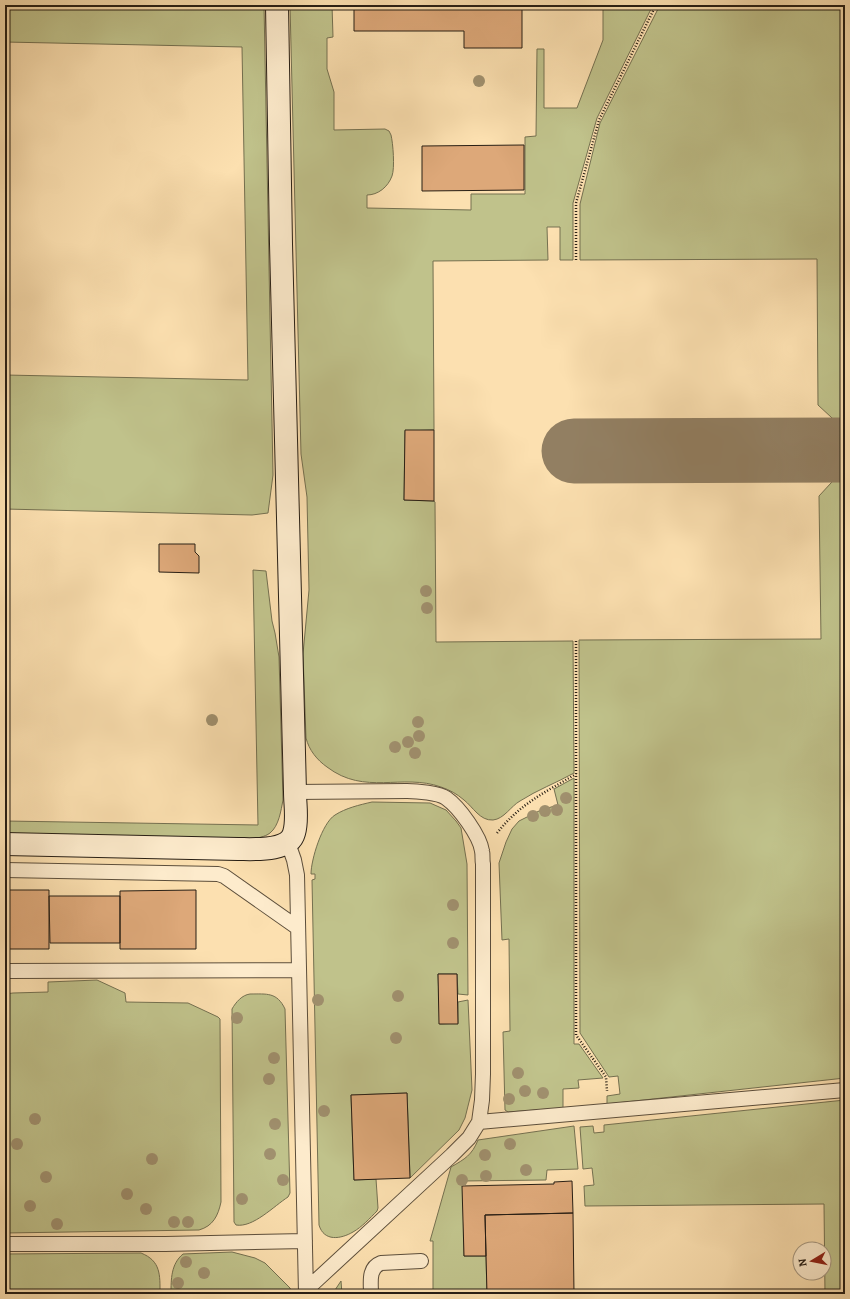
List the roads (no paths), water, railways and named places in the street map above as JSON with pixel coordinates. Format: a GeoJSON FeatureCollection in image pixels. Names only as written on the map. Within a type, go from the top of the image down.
{"type":"FeatureCollection","features":[{"type":"Feature","properties":{"kind":"street"},"geometry":{"type":"LineString","coordinates":[[5,844],[263,849],[277,847],[288,843],[294,832],[295,792],[277,5]]}},
{"type":"Feature","properties":{"kind":"lane"},"geometry":{"type":"LineString","coordinates":[[295,792],[407,791],[424,792],[446,797],[464,816],[475,834],[482,850],[483,1074],[479,1122],[469,1138],[452,1155],[306,1292]]}},
{"type":"Feature","properties":{"kind":"lane"},"geometry":{"type":"LineString","coordinates":[[288,843],[294,860],[296,875],[300,970],[306,1292]]}},
{"type":"Feature","properties":{"kind":"lane"},"geometry":{"type":"LineString","coordinates":[[5,870],[218,874],[224,876],[298,928]]}},
{"type":"Feature","properties":{"kind":"lane"},"geometry":{"type":"LineString","coordinates":[[5,971],[300,970]]}},
{"type":"Feature","properties":{"kind":"lane"},"geometry":{"type":"LineString","coordinates":[[479,1122],[845,1090]]}},
{"type":"Feature","properties":{"kind":"lane"},"geometry":{"type":"LineString","coordinates":[[5,1244],[164,1244],[305,1241]]}},
{"type":"Feature","properties":{"kind":"lane"},"geometry":{"type":"LineString","coordinates":[[371,1294],[370,1276],[372,1269],[376,1265],[382,1263],[421,1261]]}}]}
